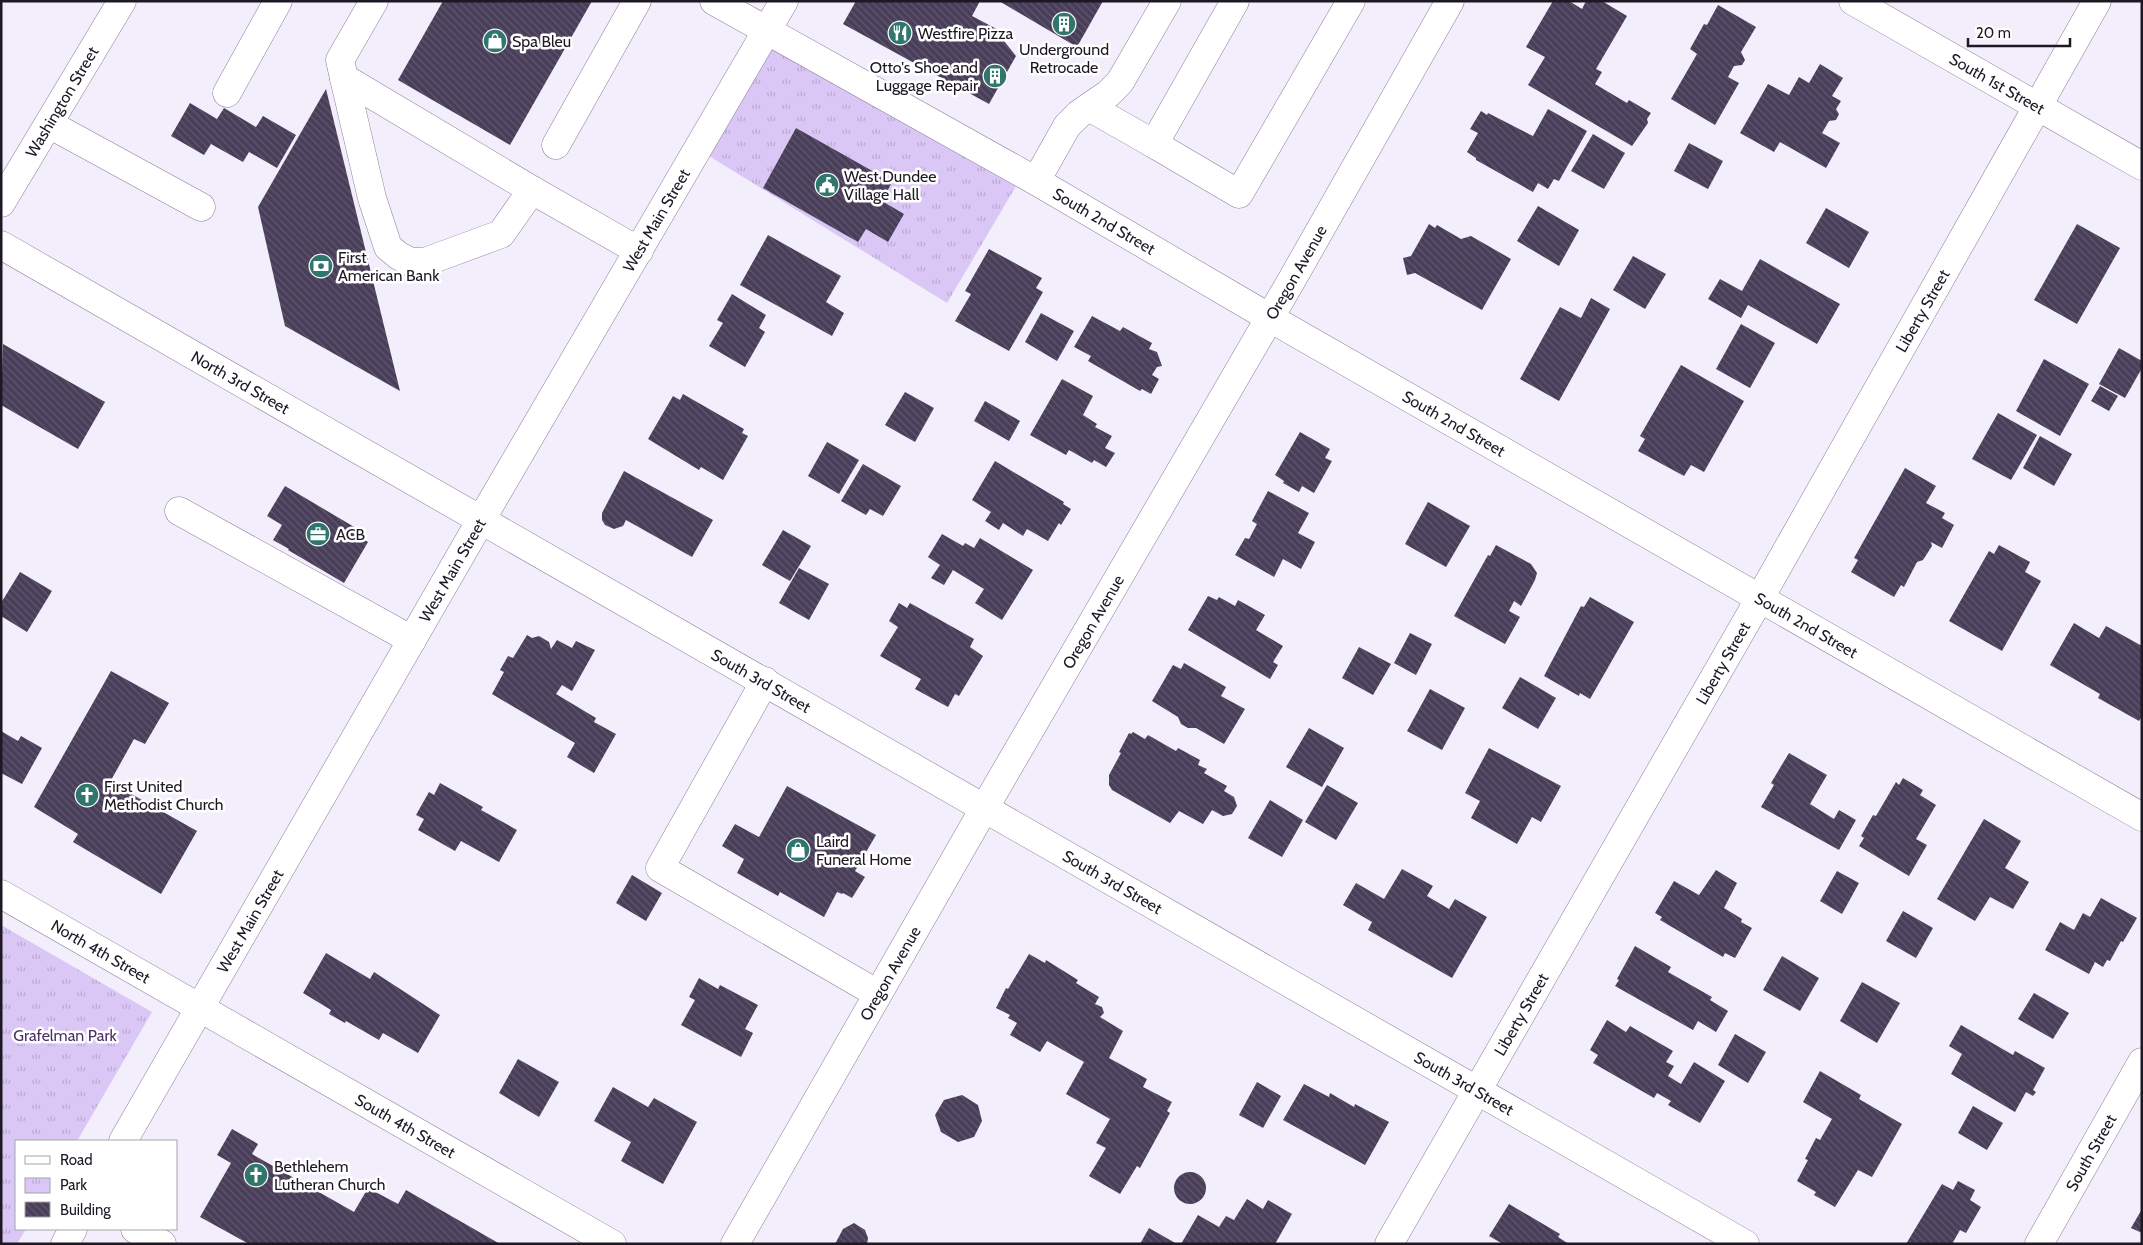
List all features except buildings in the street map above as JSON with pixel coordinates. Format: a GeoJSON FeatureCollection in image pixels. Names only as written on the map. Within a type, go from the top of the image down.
{"type":"FeatureCollection","features":[{"type":"Feature","properties":{"kind":"street","name":"Washington Street"},"geometry":{"type":"LineString","coordinates":[[1,203],[122,1]]}},
{"type":"Feature","properties":{"kind":"street"},"geometry":{"type":"LineString","coordinates":[[227,93],[278,1]]}},
{"type":"Feature","properties":{"kind":"street"},"geometry":{"type":"LineString","coordinates":[[374,1],[340,60],[372,198],[388,247],[399,256],[411,262],[425,262],[501,234],[532,190]]}},
{"type":"Feature","properties":{"kind":"street"},"geometry":{"type":"LineString","coordinates":[[556,145],[637,1]]}},
{"type":"Feature","properties":{"kind":"street","name":"South 2nd Street"},"geometry":{"type":"LineString","coordinates":[[714,1],[1036,181],[1270,318],[2142,816]]}},
{"type":"Feature","properties":{"kind":"street","name":"West Main Street"},"geometry":{"type":"LineString","coordinates":[[124,1140],[481,520],[784,1]]}},
{"type":"Feature","properties":{"kind":"street"},"geometry":{"type":"LineString","coordinates":[[1036,181],[1067,126],[1108,94],[1120,82],[1167,1]]}},
{"type":"Feature","properties":{"kind":"street"},"geometry":{"type":"LineString","coordinates":[[1154,144],[1236,1]]}},
{"type":"Feature","properties":{"kind":"street"},"geometry":{"type":"LineString","coordinates":[[1089,107],[1239,194],[1351,1]]}},
{"type":"Feature","properties":{"kind":"street","name":"Oregon Avenue"},"geometry":{"type":"LineString","coordinates":[[735,1244],[985,807],[1270,318],[1450,1]]}},
{"type":"Feature","properties":{"kind":"street","name":"South 1st Street"},"geometry":{"type":"LineString","coordinates":[[1853,1],[2142,166]]}},
{"type":"Feature","properties":{"kind":"street","name":"Liberty Street"},"geometry":{"type":"LineString","coordinates":[[1389,1244],[1760,598],[2097,1]]}},
{"type":"Feature","properties":{"kind":"street"},"geometry":{"type":"LineString","coordinates":[[344,78],[532,190],[639,251]]}},
{"type":"Feature","properties":{"kind":"street"},"geometry":{"type":"LineString","coordinates":[[49,124],[201,207]]}},
{"type":"Feature","properties":{"kind":"street","name":"North 3rd Street"},"geometry":{"type":"LineString","coordinates":[[1,245],[481,520]]}},
{"type":"Feature","properties":{"kind":"street"},"geometry":{"type":"LineString","coordinates":[[179,511],[412,640]]}},
{"type":"Feature","properties":{"kind":"street","name":"South 3rd Street"},"geometry":{"type":"LineString","coordinates":[[481,520],[1745,1244]]}},
{"type":"Feature","properties":{"kind":"street"},"geometry":{"type":"LineString","coordinates":[[765,682],[660,868],[878,994]]}},
{"type":"Feature","properties":{"kind":"street","name":"North 4th Street"},"geometry":{"type":"LineString","coordinates":[[1,894],[200,1007]]}},
{"type":"Feature","properties":{"kind":"street","name":"South 4th Street"},"geometry":{"type":"LineString","coordinates":[[200,1007],[612,1244]]}},
{"type":"Feature","properties":{"kind":"street","name":"South Street"},"geometry":{"type":"LineString","coordinates":[[2039,1244],[2142,1062]]}},
{"type":"Feature","properties":{"kind":"street"},"geometry":{"type":"LineString","coordinates":[[65,1244],[73,1230]]}},
{"type":"Feature","properties":{"kind":"street"},"geometry":{"type":"LineString","coordinates":[[138,1230],[162,1244]]}},
{"type":"Feature","properties":{"kind":"green space"},"geometry":{"type":"Polygon","coordinates":[[[768,34],[1022,176],[947,303],[701,151],[768,34]]]}},
{"type":"Feature","properties":{"kind":"green space","name":"Grafelman Park"},"geometry":{"type":"Polygon","coordinates":[[[1,925],[152,1012],[78,1140],[15,1140],[15,1230],[25,1230],[17,1244],[1,1244],[1,925]]]}},
{"type":"Feature","properties":{"kind":"place","name":"Underground Retrocade"},"geometry":{"type":"Point","coordinates":[1064,24]}},
{"type":"Feature","properties":{"kind":"place","name":"Westfire Pizza"},"geometry":{"type":"Point","coordinates":[900,33]}},
{"type":"Feature","properties":{"kind":"place","name":"Spa Bleu"},"geometry":{"type":"Point","coordinates":[495,41]}},
{"type":"Feature","properties":{"kind":"place","name":"Otto's Shoe and Luggage Repair"},"geometry":{"type":"Point","coordinates":[995,76]}},
{"type":"Feature","properties":{"kind":"place","name":"West Dundee Village Hall"},"geometry":{"type":"Point","coordinates":[827,185]}},
{"type":"Feature","properties":{"kind":"place","name":"First American Bank"},"geometry":{"type":"Point","coordinates":[321,266]}},
{"type":"Feature","properties":{"kind":"place","name":"ACB"},"geometry":{"type":"Point","coordinates":[318,534]}},
{"type":"Feature","properties":{"kind":"place","name":"First United Methodist Church"},"geometry":{"type":"Point","coordinates":[87,795]}},
{"type":"Feature","properties":{"kind":"place","name":"Laird Funeral Home"},"geometry":{"type":"Point","coordinates":[798,850]}},
{"type":"Feature","properties":{"kind":"place","name":"Bethlehem Lutheran Church"},"geometry":{"type":"Point","coordinates":[256,1175]}}]}
